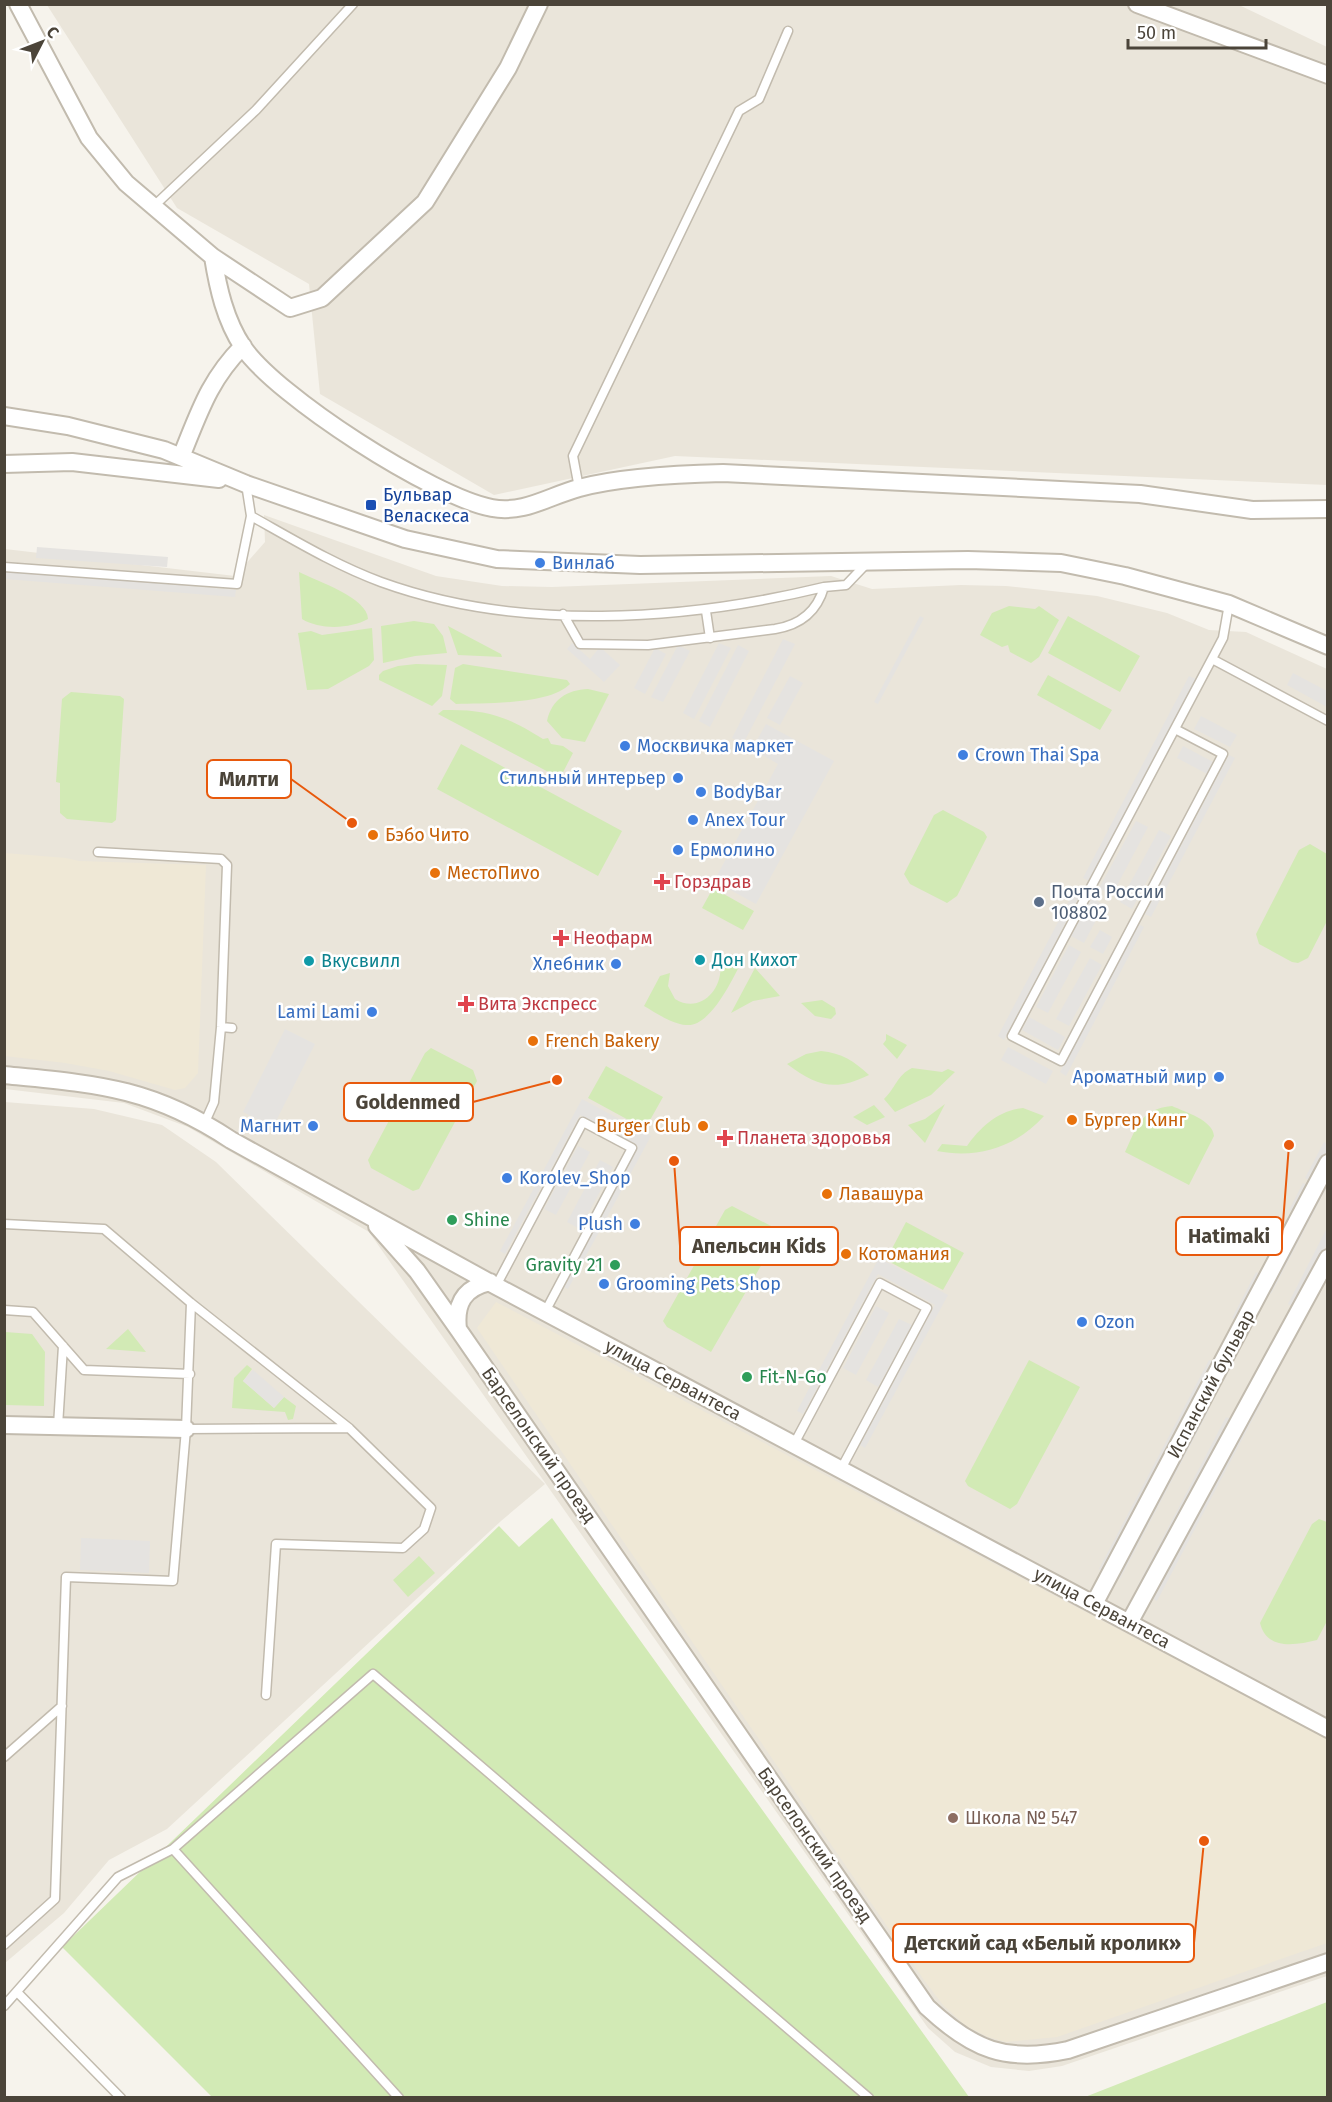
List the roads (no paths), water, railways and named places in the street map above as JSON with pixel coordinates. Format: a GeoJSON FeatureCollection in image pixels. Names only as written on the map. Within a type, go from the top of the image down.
{"type":"FeatureCollection","features":[{"type":"Feature","properties":{"kind":"street"},"geometry":{"type":"LineString","coordinates":[[18,4],[89,138],[126,183],[213,257],[290,308],[322,298],[425,202],[508,68],[539,4]]}},
{"type":"Feature","properties":{"kind":"street"},"geometry":{"type":"LineString","coordinates":[[1137,4],[1328,75]]}},
{"type":"Feature","properties":{"kind":"street"},"geometry":{"type":"LineString","coordinates":[[213,257],[220,298],[243,346],[291,393],[355,440],[425,483],[492,508],[528,507],[579,488],[676,474],[723,473],[1140,494],[1252,510],[1328,509]]}},
{"type":"Feature","properties":{"kind":"street"},"geometry":{"type":"LineString","coordinates":[[182,457],[210,387],[222,367],[243,346]]}},
{"type":"Feature","properties":{"kind":"street"},"geometry":{"type":"LineString","coordinates":[[4,416],[68,426],[164,450],[246,484],[405,539],[497,559],[640,566],[968,560],[1061,563],[1136,578],[1228,604],[1328,645]]}},
{"type":"Feature","properties":{"kind":"street"},"geometry":{"type":"LineString","coordinates":[[4,464],[72,462],[166,471],[246,484]]}},
{"type":"Feature","properties":{"kind":"street","name":"улица Сервантеса"},"geometry":{"type":"LineString","coordinates":[[4,1075],[126,1090],[152,1098],[205,1122],[231,1140],[493,1284],[1328,1729]]}},
{"type":"Feature","properties":{"kind":"street","name":"Испанский бульвар"},"geometry":{"type":"LineString","coordinates":[[1094,1604],[1328,1163]]}},
{"type":"Feature","properties":{"kind":"street","name":"Барселонский проезд"},"geometry":{"type":"LineString","coordinates":[[369,1216],[417,1271],[927,2007],[952,2030],[981,2048],[1010,2056],[1039,2056],[1068,2050],[1328,1962]]}},
{"type":"Feature","properties":{"kind":"street"},"geometry":{"type":"LineString","coordinates":[[1129,1623],[1328,1258]]}},
{"type":"Feature","properties":{"kind":"street"},"geometry":{"type":"LineString","coordinates":[[458,1329],[456,1313],[463,1297],[477,1285],[493,1284]]}},
{"type":"Feature","properties":{"kind":"street"},"geometry":{"type":"LineString","coordinates":[[4,1425],[186,1429]]}},
{"type":"Feature","properties":{"kind":"lane"},"geometry":{"type":"LineString","coordinates":[[154,205],[256,110],[352,4]]}},
{"type":"Feature","properties":{"kind":"lane"},"geometry":{"type":"LineString","coordinates":[[579,488],[573,456],[739,111],[759,99],[788,31]]}},
{"type":"Feature","properties":{"kind":"lane"},"geometry":{"type":"LineString","coordinates":[[4,567],[237,584],[251,516],[246,484]]}},
{"type":"Feature","properties":{"kind":"lane"},"geometry":{"type":"LineString","coordinates":[[251,516],[328,560],[381,582],[432,597],[483,608],[563,614],[634,616],[706,611],[766,601],[824,587],[846,585],[862,571],[869,561]]}},
{"type":"Feature","properties":{"kind":"lane"},"geometry":{"type":"LineString","coordinates":[[563,614],[580,644],[648,645],[789,627],[804,620],[815,608],[824,587]]}},
{"type":"Feature","properties":{"kind":"lane"},"geometry":{"type":"LineString","coordinates":[[1174,729],[1223,754],[1061,1060],[1012,1036],[1174,729],[1223,638],[1228,604]]}},
{"type":"Feature","properties":{"kind":"lane"},"geometry":{"type":"LineString","coordinates":[[706,611],[710,638]]}},
{"type":"Feature","properties":{"kind":"lane"},"geometry":{"type":"LineString","coordinates":[[1212,659],[1328,721]]}},
{"type":"Feature","properties":{"kind":"lane"},"geometry":{"type":"LineString","coordinates":[[98,852],[225,861],[221,1027],[214,1102],[205,1122]]}},
{"type":"Feature","properties":{"kind":"lane"},"geometry":{"type":"LineString","coordinates":[[221,1027],[232,1028]]}},
{"type":"Feature","properties":{"kind":"lane"},"geometry":{"type":"LineString","coordinates":[[493,1284],[583,1122],[632,1148],[546,1312]]}},
{"type":"Feature","properties":{"kind":"lane"},"geometry":{"type":"LineString","coordinates":[[4,1224],[104,1229],[191,1303],[349,1428],[431,1508],[424,1529],[403,1548],[276,1544],[266,1695]]}},
{"type":"Feature","properties":{"kind":"lane"},"geometry":{"type":"LineString","coordinates":[[794,1444],[880,1283],[899,1293],[927,1308],[841,1469]]}},
{"type":"Feature","properties":{"kind":"lane"},"geometry":{"type":"LineString","coordinates":[[4,1945],[55,1899],[66,1577],[173,1581],[190,1374],[191,1303]]}},
{"type":"Feature","properties":{"kind":"lane"},"geometry":{"type":"LineString","coordinates":[[4,1310],[33,1312],[84,1370],[190,1374]]}},
{"type":"Feature","properties":{"kind":"lane"},"geometry":{"type":"LineString","coordinates":[[58,1426],[63,1346]]}},
{"type":"Feature","properties":{"kind":"lane"},"geometry":{"type":"LineString","coordinates":[[186,1429],[349,1428]]}},
{"type":"Feature","properties":{"kind":"lane"},"geometry":{"type":"LineString","coordinates":[[4,2006],[118,1877],[173,1849],[373,1674],[869,2097]]}},
{"type":"Feature","properties":{"kind":"lane"},"geometry":{"type":"LineString","coordinates":[[4,1757],[62,1706]]}},
{"type":"Feature","properties":{"kind":"lane"},"geometry":{"type":"LineString","coordinates":[[173,1849],[399,2097]]}},
{"type":"Feature","properties":{"kind":"lane"},"geometry":{"type":"LineString","coordinates":[[17,1992],[121,2097]]}},
{"type":"Feature","properties":{"kind":"place","name":"Бульвар Веласкеса"},"geometry":{"type":"Point","coordinates":[371,505]}},
{"type":"Feature","properties":{"kind":"place","name":"Винлаб"},"geometry":{"type":"Point","coordinates":[540,563]}},
{"type":"Feature","properties":{"kind":"place","name":"Москвичка маркет"},"geometry":{"type":"Point","coordinates":[625,746]}},
{"type":"Feature","properties":{"kind":"place","name":"Crown Thai Spa"},"geometry":{"type":"Point","coordinates":[963,755]}},
{"type":"Feature","properties":{"kind":"place","name":"Стильный интерьер"},"geometry":{"type":"Point","coordinates":[678,778]}},
{"type":"Feature","properties":{"kind":"place","name":"BodyBar"},"geometry":{"type":"Point","coordinates":[701,792]}},
{"type":"Feature","properties":{"kind":"place","name":"Anex Tour"},"geometry":{"type":"Point","coordinates":[693,820]}},
{"type":"Feature","properties":{"kind":"place","name":"Милти"},"geometry":{"type":"Point","coordinates":[352,823]}},
{"type":"Feature","properties":{"kind":"place","name":"Бэбо Чито"},"geometry":{"type":"Point","coordinates":[373,835]}},
{"type":"Feature","properties":{"kind":"place","name":"Ермолино"},"geometry":{"type":"Point","coordinates":[678,850]}},
{"type":"Feature","properties":{"kind":"place","name":"МестоПиvо"},"geometry":{"type":"Point","coordinates":[435,873]}},
{"type":"Feature","properties":{"kind":"place","name":"Горздрав"},"geometry":{"type":"Point","coordinates":[662,882]}},
{"type":"Feature","properties":{"kind":"place","name":"Почта России 108802"},"geometry":{"type":"Point","coordinates":[1039,902]}},
{"type":"Feature","properties":{"kind":"place","name":"Неофарм"},"geometry":{"type":"Point","coordinates":[561,938]}},
{"type":"Feature","properties":{"kind":"place","name":"Дон Кихот"},"geometry":{"type":"Point","coordinates":[700,960]}},
{"type":"Feature","properties":{"kind":"place","name":"Вкусвилл"},"geometry":{"type":"Point","coordinates":[309,961]}},
{"type":"Feature","properties":{"kind":"place","name":"Хлебник"},"geometry":{"type":"Point","coordinates":[616,964]}},
{"type":"Feature","properties":{"kind":"place","name":"Вита Экспресс"},"geometry":{"type":"Point","coordinates":[466,1004]}},
{"type":"Feature","properties":{"kind":"place","name":"Lami Lami"},"geometry":{"type":"Point","coordinates":[372,1012]}},
{"type":"Feature","properties":{"kind":"place","name":"French Bakery"},"geometry":{"type":"Point","coordinates":[533,1041]}},
{"type":"Feature","properties":{"kind":"place","name":"Ароматный мир"},"geometry":{"type":"Point","coordinates":[1219,1077]}},
{"type":"Feature","properties":{"kind":"place","name":"Goldenmed"},"geometry":{"type":"Point","coordinates":[557,1080]}},
{"type":"Feature","properties":{"kind":"place","name":"Бургер Кинг"},"geometry":{"type":"Point","coordinates":[1072,1120]}},
{"type":"Feature","properties":{"kind":"place","name":"Магнит"},"geometry":{"type":"Point","coordinates":[313,1126]}},
{"type":"Feature","properties":{"kind":"place","name":"Burger Club"},"geometry":{"type":"Point","coordinates":[703,1126]}},
{"type":"Feature","properties":{"kind":"place","name":"Планета здоровья"},"geometry":{"type":"Point","coordinates":[725,1138]}},
{"type":"Feature","properties":{"kind":"place","name":"Hatimaki"},"geometry":{"type":"Point","coordinates":[1289,1145]}},
{"type":"Feature","properties":{"kind":"place","name":"Апельсин Kids"},"geometry":{"type":"Point","coordinates":[674,1161]}},
{"type":"Feature","properties":{"kind":"place","name":"Korolev_Shop"},"geometry":{"type":"Point","coordinates":[507,1178]}},
{"type":"Feature","properties":{"kind":"place","name":"Лавашура"},"geometry":{"type":"Point","coordinates":[827,1194]}},
{"type":"Feature","properties":{"kind":"place","name":"Shine"},"geometry":{"type":"Point","coordinates":[452,1220]}},
{"type":"Feature","properties":{"kind":"place","name":"Plush"},"geometry":{"type":"Point","coordinates":[635,1224]}},
{"type":"Feature","properties":{"kind":"place","name":"Котомания"},"geometry":{"type":"Point","coordinates":[846,1254]}},
{"type":"Feature","properties":{"kind":"place","name":"Gravity 21"},"geometry":{"type":"Point","coordinates":[615,1265]}},
{"type":"Feature","properties":{"kind":"place","name":"Grooming Pets Shop"},"geometry":{"type":"Point","coordinates":[604,1284]}},
{"type":"Feature","properties":{"kind":"place","name":"Ozon"},"geometry":{"type":"Point","coordinates":[1082,1322]}},
{"type":"Feature","properties":{"kind":"place","name":"Fit-N-Go"},"geometry":{"type":"Point","coordinates":[747,1377]}},
{"type":"Feature","properties":{"kind":"place","name":"Школа № 547"},"geometry":{"type":"Point","coordinates":[953,1818]}},
{"type":"Feature","properties":{"kind":"place","name":"Детский сад «Белый кролик»"},"geometry":{"type":"Point","coordinates":[1204,1841]}}]}
